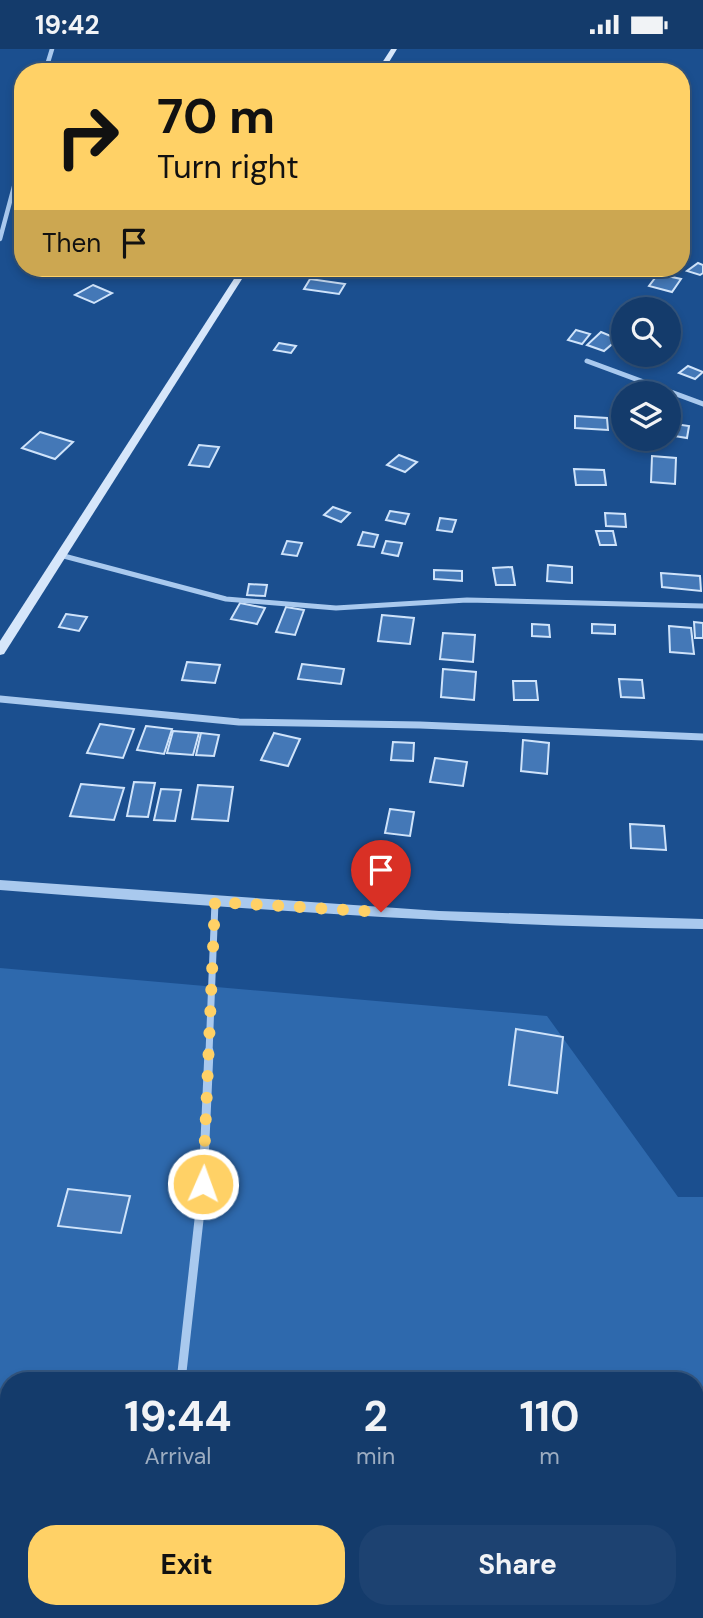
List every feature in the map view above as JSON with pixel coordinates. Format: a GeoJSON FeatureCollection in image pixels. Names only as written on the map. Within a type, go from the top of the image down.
{"type":"FeatureCollection","features":[{"type":"Feature","properties":{"kind":"main road"},"geometry":{"type":"LineString","coordinates":[[0,651],[239,277]]}},
{"type":"Feature","properties":{"kind":"street"},"geometry":{"type":"LineString","coordinates":[[0,239],[14,187]]}},
{"type":"Feature","properties":{"kind":"street"},"geometry":{"type":"LineString","coordinates":[[587,361],[703,404]]}},
{"type":"Feature","properties":{"kind":"street"},"geometry":{"type":"LineString","coordinates":[[60,555],[226,599],[336,608],[467,600],[703,606]]}},
{"type":"Feature","properties":{"kind":"street"},"geometry":{"type":"LineString","coordinates":[[0,699],[239,722],[420,725],[703,737]]}},
{"type":"Feature","properties":{"kind":"street"},"geometry":{"type":"LineString","coordinates":[[0,885],[215,902],[576,923],[703,924]]}},
{"type":"Feature","properties":{"kind":"street"},"geometry":{"type":"LineString","coordinates":[[182,1372],[203,1184],[215,902]]}},
{"type":"Feature","properties":{"kind":"shaded area"},"geometry":{"type":"Polygon","coordinates":[[[0,968],[547,1016],[678,1197],[703,1197],[703,1372],[0,1372],[0,968]]]}},
{"type":"Feature","properties":{"kind":"building"},"geometry":{"type":"Polygon","coordinates":[[[698,263],[703,265],[703,273],[700,275],[690,272],[698,263]]]}},
{"type":"Feature","properties":{"kind":"building"},"geometry":{"type":"Polygon","coordinates":[[[656,277],[681,279],[672,292],[649,286],[656,277]]]}},
{"type":"Feature","properties":{"kind":"building"},"geometry":{"type":"Polygon","coordinates":[[[310,279],[345,284],[339,294],[304,289],[310,279]]]}},
{"type":"Feature","properties":{"kind":"building"},"geometry":{"type":"Polygon","coordinates":[[[93,285],[112,293],[94,303],[75,295],[93,285]]]}},
{"type":"Feature","properties":{"kind":"building"},"geometry":{"type":"Polygon","coordinates":[[[576,330],[590,334],[582,344],[568,340],[576,330]]]}},
{"type":"Feature","properties":{"kind":"building"},"geometry":{"type":"Polygon","coordinates":[[[601,332],[611,336],[611,345],[604,351],[587,345],[601,332]]]}},
{"type":"Feature","properties":{"kind":"building"},"geometry":{"type":"Polygon","coordinates":[[[279,343],[296,346],[291,353],[274,350],[279,343]]]}},
{"type":"Feature","properties":{"kind":"building"},"geometry":{"type":"Polygon","coordinates":[[[688,366],[703,372],[695,379],[679,373],[688,366]]]}},
{"type":"Feature","properties":{"kind":"building"},"geometry":{"type":"Polygon","coordinates":[[[575,416],[607,418],[608,430],[575,428],[575,416]]]}},
{"type":"Feature","properties":{"kind":"building"},"geometry":{"type":"Polygon","coordinates":[[[681,425],[689,426],[687,438],[681,437],[681,425]]]}},
{"type":"Feature","properties":{"kind":"building"},"geometry":{"type":"Polygon","coordinates":[[[40,432],[73,442],[55,459],[22,448],[40,432]]]}},
{"type":"Feature","properties":{"kind":"building"},"geometry":{"type":"Polygon","coordinates":[[[199,445],[219,447],[209,467],[189,465],[199,445]]]}},
{"type":"Feature","properties":{"kind":"building"},"geometry":{"type":"Polygon","coordinates":[[[399,455],[417,462],[405,472],[387,465],[399,455]]]}},
{"type":"Feature","properties":{"kind":"building"},"geometry":{"type":"Polygon","coordinates":[[[652,456],[676,458],[675,484],[651,482],[652,456]]]}},
{"type":"Feature","properties":{"kind":"building"},"geometry":{"type":"Polygon","coordinates":[[[574,469],[604,470],[606,485],[576,485],[574,469]]]}},
{"type":"Feature","properties":{"kind":"building"},"geometry":{"type":"Polygon","coordinates":[[[333,507],[350,513],[341,522],[324,515],[333,507]]]}},
{"type":"Feature","properties":{"kind":"building"},"geometry":{"type":"Polygon","coordinates":[[[390,511],[409,514],[405,524],[386,520],[390,511]]]}},
{"type":"Feature","properties":{"kind":"building"},"geometry":{"type":"Polygon","coordinates":[[[605,513],[625,514],[626,527],[606,526],[605,513]]]}},
{"type":"Feature","properties":{"kind":"building"},"geometry":{"type":"Polygon","coordinates":[[[440,518],[456,520],[452,532],[437,530],[440,518]]]}},
{"type":"Feature","properties":{"kind":"building"},"geometry":{"type":"Polygon","coordinates":[[[596,531],[613,531],[616,545],[600,545],[596,531]]]}},
{"type":"Feature","properties":{"kind":"building"},"geometry":{"type":"Polygon","coordinates":[[[363,532],[378,535],[374,547],[358,545],[363,532]]]}},
{"type":"Feature","properties":{"kind":"building"},"geometry":{"type":"Polygon","coordinates":[[[287,541],[302,543],[297,556],[282,554],[287,541]]]}},
{"type":"Feature","properties":{"kind":"building"},"geometry":{"type":"Polygon","coordinates":[[[386,541],[402,543],[398,556],[382,553],[386,541]]]}},
{"type":"Feature","properties":{"kind":"building"},"geometry":{"type":"Polygon","coordinates":[[[548,565],[572,567],[572,583],[547,581],[548,565]]]}},
{"type":"Feature","properties":{"kind":"building"},"geometry":{"type":"Polygon","coordinates":[[[512,567],[515,585],[496,585],[493,568],[512,567]]]}},
{"type":"Feature","properties":{"kind":"building"},"geometry":{"type":"Polygon","coordinates":[[[434,570],[462,571],[462,581],[434,579],[434,570]]]}},
{"type":"Feature","properties":{"kind":"building"},"geometry":{"type":"Polygon","coordinates":[[[661,573],[700,576],[701,591],[662,587],[661,573]]]}},
{"type":"Feature","properties":{"kind":"building"},"geometry":{"type":"Polygon","coordinates":[[[249,584],[267,585],[265,596],[247,595],[249,584]]]}},
{"type":"Feature","properties":{"kind":"building"},"geometry":{"type":"Polygon","coordinates":[[[240,603],[265,608],[257,624],[231,619],[240,603]]]}},
{"type":"Feature","properties":{"kind":"building"},"geometry":{"type":"Polygon","coordinates":[[[286,607],[304,610],[295,635],[276,632],[286,607]]]}},
{"type":"Feature","properties":{"kind":"building"},"geometry":{"type":"Polygon","coordinates":[[[66,614],[87,617],[79,631],[59,627],[66,614]]]}},
{"type":"Feature","properties":{"kind":"building"},"geometry":{"type":"Polygon","coordinates":[[[382,615],[414,618],[410,644],[378,641],[382,615]]]}},
{"type":"Feature","properties":{"kind":"building"},"geometry":{"type":"Polygon","coordinates":[[[694,622],[703,623],[703,638],[695,638],[694,622]]]}},
{"type":"Feature","properties":{"kind":"building"},"geometry":{"type":"Polygon","coordinates":[[[532,624],[549,625],[550,637],[532,636],[532,624]]]}},
{"type":"Feature","properties":{"kind":"building"},"geometry":{"type":"Polygon","coordinates":[[[592,624],[615,625],[615,634],[592,633],[592,624]]]}},
{"type":"Feature","properties":{"kind":"building"},"geometry":{"type":"Polygon","coordinates":[[[669,626],[691,628],[694,654],[670,652],[669,626]]]}},
{"type":"Feature","properties":{"kind":"building"},"geometry":{"type":"Polygon","coordinates":[[[443,633],[475,635],[473,662],[440,659],[443,633]]]}},
{"type":"Feature","properties":{"kind":"building"},"geometry":{"type":"Polygon","coordinates":[[[187,662],[220,665],[215,683],[182,680],[187,662]]]}},
{"type":"Feature","properties":{"kind":"building"},"geometry":{"type":"Polygon","coordinates":[[[302,664],[344,669],[341,684],[298,679],[302,664]]]}},
{"type":"Feature","properties":{"kind":"building"},"geometry":{"type":"Polygon","coordinates":[[[443,669],[476,672],[474,700],[441,697],[443,669]]]}},
{"type":"Feature","properties":{"kind":"building"},"geometry":{"type":"Polygon","coordinates":[[[619,679],[642,680],[644,698],[621,697],[619,679]]]}},
{"type":"Feature","properties":{"kind":"building"},"geometry":{"type":"Polygon","coordinates":[[[513,681],[536,681],[538,700],[514,700],[513,681]]]}},
{"type":"Feature","properties":{"kind":"building"},"geometry":{"type":"Polygon","coordinates":[[[100,724],[134,729],[123,758],[87,753],[100,724]]]}},
{"type":"Feature","properties":{"kind":"building"},"geometry":{"type":"Polygon","coordinates":[[[146,726],[172,729],[164,754],[137,750],[146,726]]]}},
{"type":"Feature","properties":{"kind":"building"},"geometry":{"type":"Polygon","coordinates":[[[173,731],[199,733],[193,755],[167,753],[173,731]]]}},
{"type":"Feature","properties":{"kind":"building"},"geometry":{"type":"Polygon","coordinates":[[[201,733],[219,735],[214,756],[196,755],[201,733]]]}},
{"type":"Feature","properties":{"kind":"building"},"geometry":{"type":"Polygon","coordinates":[[[274,733],[300,739],[288,766],[261,760],[274,733]]]}},
{"type":"Feature","properties":{"kind":"building"},"geometry":{"type":"Polygon","coordinates":[[[523,740],[549,743],[547,774],[521,771],[523,740]]]}},
{"type":"Feature","properties":{"kind":"building"},"geometry":{"type":"Polygon","coordinates":[[[393,742],[414,743],[413,761],[391,760],[393,742]]]}},
{"type":"Feature","properties":{"kind":"building"},"geometry":{"type":"Polygon","coordinates":[[[435,758],[467,762],[463,786],[430,782],[435,758]]]}},
{"type":"Feature","properties":{"kind":"building"},"geometry":{"type":"Polygon","coordinates":[[[134,782],[155,783],[148,817],[127,816],[134,782]]]}},
{"type":"Feature","properties":{"kind":"building"},"geometry":{"type":"Polygon","coordinates":[[[81,784],[124,788],[114,820],[70,816],[81,784]]]}},
{"type":"Feature","properties":{"kind":"building"},"geometry":{"type":"Polygon","coordinates":[[[198,785],[233,787],[228,821],[192,819],[198,785]]]}},
{"type":"Feature","properties":{"kind":"building"},"geometry":{"type":"Polygon","coordinates":[[[161,789],[181,790],[175,821],[154,820],[161,789]]]}},
{"type":"Feature","properties":{"kind":"building"},"geometry":{"type":"Polygon","coordinates":[[[390,809],[414,812],[410,836],[385,833],[390,809]]]}},
{"type":"Feature","properties":{"kind":"building"},"geometry":{"type":"Polygon","coordinates":[[[630,824],[664,826],[666,850],[631,848],[630,824]]]}},
{"type":"Feature","properties":{"kind":"building"},"geometry":{"type":"Polygon","coordinates":[[[516,1029],[563,1037],[557,1093],[509,1085],[516,1029]]]}},
{"type":"Feature","properties":{"kind":"building"},"geometry":{"type":"Polygon","coordinates":[[[68,1189],[130,1196],[121,1233],[58,1226],[68,1189]]]}},
{"type":"Feature","properties":{"kind":"route"},"geometry":{"type":"LineString","coordinates":[[203,1184],[215,902],[381,912]]}}]}
